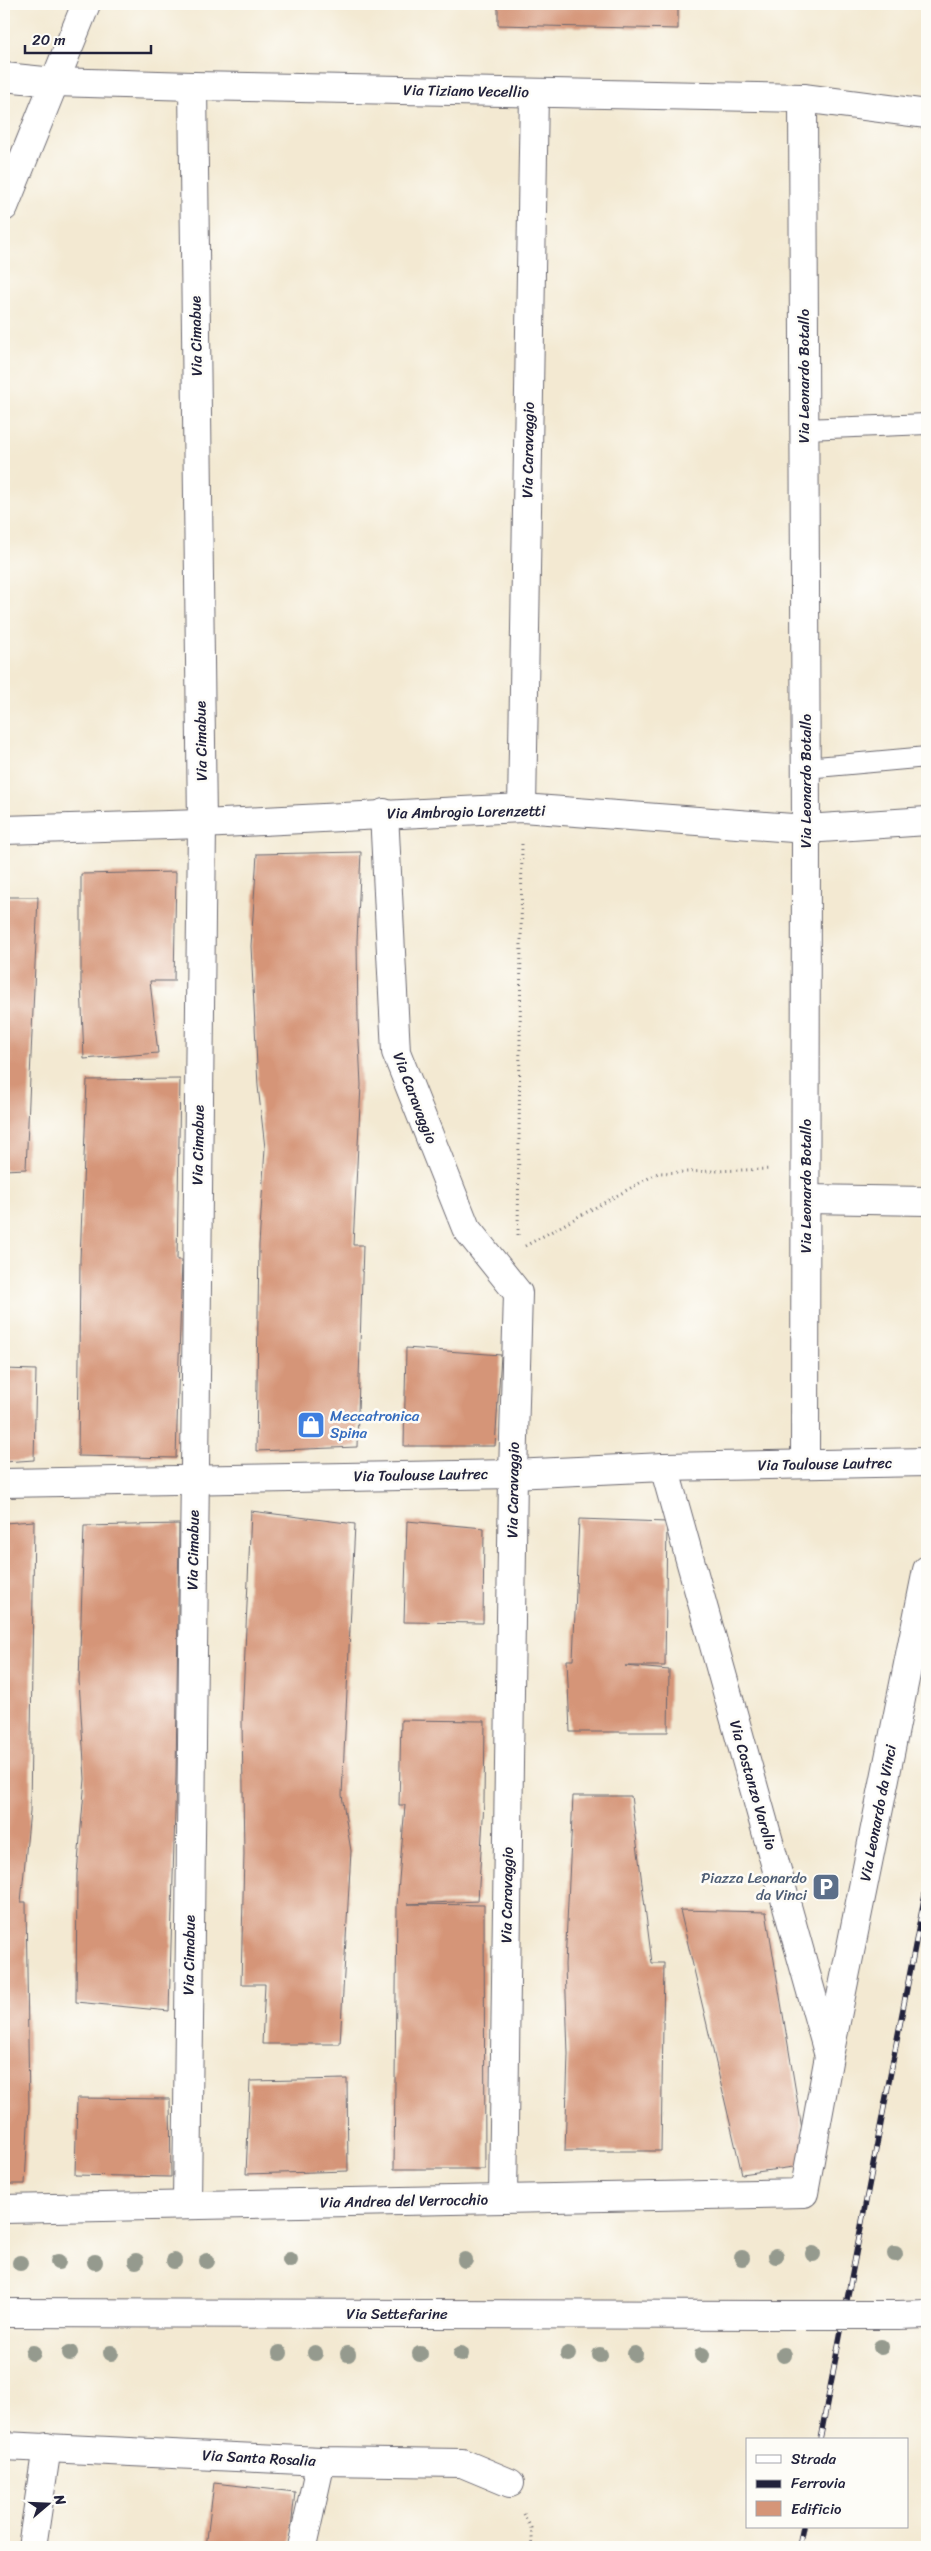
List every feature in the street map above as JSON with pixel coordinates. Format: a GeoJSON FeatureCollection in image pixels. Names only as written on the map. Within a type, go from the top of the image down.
{"type":"FeatureCollection","features":[{"type":"Feature","properties":{"kind":"street"},"geometry":{"type":"LineString","coordinates":[[4,207],[86,4]]}},
{"type":"Feature","properties":{"kind":"street","name":"Via Tiziano Vecellio"},"geometry":{"type":"LineString","coordinates":[[4,77],[54,82],[193,86],[803,98],[927,114]]}},
{"type":"Feature","properties":{"kind":"street","name":"Via Cimabue"},"geometry":{"type":"LineString","coordinates":[[187,2205],[202,824],[193,86]]}},
{"type":"Feature","properties":{"kind":"street","name":"Via Caravaggio"},"geometry":{"type":"LineString","coordinates":[[522,808],[534,93]]}},
{"type":"Feature","properties":{"kind":"street","name":"Via Leonardo Botallo"},"geometry":{"type":"LineString","coordinates":[[803,98],[806,768],[805,1464]]}},
{"type":"Feature","properties":{"kind":"street","name":"Via Ambrogio Lorenzetti"},"geometry":{"type":"LineString","coordinates":[[4,830],[202,824],[384,813],[522,808],[806,829],[927,821]]}},
{"type":"Feature","properties":{"kind":"street","name":"Via Caravaggio"},"geometry":{"type":"LineString","coordinates":[[384,813],[396,1052],[466,1228],[518,1293],[513,1474],[503,2199]]}},
{"type":"Feature","properties":{"kind":"street"},"geometry":{"type":"LineString","coordinates":[[806,1199],[927,1201]]}},
{"type":"Feature","properties":{"kind":"street","name":"Via Toulouse Lautrec"},"geometry":{"type":"LineString","coordinates":[[4,1483],[194,1478],[513,1474],[664,1467],[927,1462]]}},
{"type":"Feature","properties":{"kind":"street","name":"Via Costanzo Varolio"},"geometry":{"type":"LineString","coordinates":[[664,1467],[829,2056],[804,2193]]}},
{"type":"Feature","properties":{"kind":"street","name":"Via Leonardo da Vinci"},"geometry":{"type":"LineString","coordinates":[[829,2056],[927,1570]]}},
{"type":"Feature","properties":{"kind":"street","name":"Via Andrea del Verrocchio"},"geometry":{"type":"LineString","coordinates":[[4,2209],[804,2193]]}},
{"type":"Feature","properties":{"kind":"street","name":"Via Settefarine"},"geometry":{"type":"LineString","coordinates":[[4,2313],[927,2314]]}},
{"type":"Feature","properties":{"kind":"street","name":"Via Santa Rosalia"},"geometry":{"type":"LineString","coordinates":[[4,2446],[47,2446],[321,2461],[462,2463],[510,2483]]}},
{"type":"Feature","properties":{"kind":"street"},"geometry":{"type":"LineString","coordinates":[[32,2547],[47,2446]]}},
{"type":"Feature","properties":{"kind":"street"},"geometry":{"type":"LineString","coordinates":[[302,2547],[321,2461]]}},
{"type":"Feature","properties":{"kind":"lane"},"geometry":{"type":"LineString","coordinates":[[805,429],[927,424]]}},
{"type":"Feature","properties":{"kind":"lane"},"geometry":{"type":"LineString","coordinates":[[806,768],[927,757]]}},
{"type":"Feature","properties":{"kind":"path"},"geometry":{"type":"LineString","coordinates":[[518,1293],[522,808]]}},
{"type":"Feature","properties":{"kind":"path"},"geometry":{"type":"LineString","coordinates":[[518,1249],[658,1173],[806,1167]]}},
{"type":"Feature","properties":{"kind":"building"},"geometry":{"type":"Polygon","coordinates":[[[498,4],[678,4],[678,29],[498,25],[498,4]]]}},
{"type":"Feature","properties":{"kind":"building"},"geometry":{"type":"Polygon","coordinates":[[[361,852],[357,941],[361,1085],[353,1245],[363,1245],[357,1447],[256,1451],[259,1245],[265,1148],[258,1086],[251,946],[257,854],[361,852]]]}},
{"type":"Feature","properties":{"kind":"building"},"geometry":{"type":"Polygon","coordinates":[[[176,872],[174,981],[150,981],[158,1053],[84,1059],[81,983],[81,874],[176,872]]]}},
{"type":"Feature","properties":{"kind":"building"},"geometry":{"type":"Polygon","coordinates":[[[4,897],[38,897],[26,1169],[4,1170],[4,897]]]}},
{"type":"Feature","properties":{"kind":"building"},"geometry":{"type":"Polygon","coordinates":[[[180,1079],[177,1260],[182,1260],[176,1458],[78,1456],[80,1260],[87,1080],[180,1079]]]}},
{"type":"Feature","properties":{"kind":"building"},"geometry":{"type":"Polygon","coordinates":[[[406,1348],[501,1355],[495,1446],[404,1446],[406,1348]]]}},
{"type":"Feature","properties":{"kind":"building"},"geometry":{"type":"Polygon","coordinates":[[[4,1369],[36,1370],[34,1460],[4,1462],[4,1369]]]}},
{"type":"Feature","properties":{"kind":"building"},"geometry":{"type":"Polygon","coordinates":[[[251,1511],[355,1524],[342,1795],[351,1851],[340,2044],[262,2044],[265,1984],[241,1984],[244,1854],[242,1721],[251,1511]]]}},
{"type":"Feature","properties":{"kind":"building"},"geometry":{"type":"Polygon","coordinates":[[[579,1519],[667,1522],[665,1666],[625,1666],[669,1670],[668,1732],[570,1732],[567,1660],[573,1660],[579,1519]]]}},
{"type":"Feature","properties":{"kind":"building"},"geometry":{"type":"Polygon","coordinates":[[[34,1521],[30,1811],[21,1902],[26,1902],[29,2107],[25,2184],[4,2184],[4,1523],[34,1521]]]}},
{"type":"Feature","properties":{"kind":"building"},"geometry":{"type":"Polygon","coordinates":[[[407,1521],[484,1528],[483,1623],[404,1622],[407,1521]]]}},
{"type":"Feature","properties":{"kind":"building"},"geometry":{"type":"Polygon","coordinates":[[[179,1524],[176,1777],[169,2011],[76,2002],[77,1874],[85,1779],[79,1681],[84,1526],[179,1524]]]}},
{"type":"Feature","properties":{"kind":"building"},"geometry":{"type":"Polygon","coordinates":[[[401,1720],[485,1721],[484,1802],[478,1901],[407,1904],[484,1905],[485,2169],[394,2169],[397,1905],[405,1805],[399,1805],[401,1720]]]}},
{"type":"Feature","properties":{"kind":"building"},"geometry":{"type":"Polygon","coordinates":[[[573,1796],[631,1796],[652,1963],[664,1963],[661,2151],[565,2151],[568,2054],[565,1965],[573,1796]]]}},
{"type":"Feature","properties":{"kind":"building"},"geometry":{"type":"Polygon","coordinates":[[[680,1910],[766,1912],[808,2165],[742,2174],[680,1910]]]}},
{"type":"Feature","properties":{"kind":"building"},"geometry":{"type":"Polygon","coordinates":[[[347,2079],[348,2171],[246,2174],[250,2081],[347,2079]]]}},
{"type":"Feature","properties":{"kind":"building"},"geometry":{"type":"Polygon","coordinates":[[[77,2098],[170,2099],[171,2177],[75,2175],[77,2098]]]}},
{"type":"Feature","properties":{"kind":"building"},"geometry":{"type":"Polygon","coordinates":[[[214,2483],[295,2492],[289,2547],[206,2547],[214,2483]]]}},
{"type":"Feature","properties":{"kind":"railway"},"geometry":{"type":"LineString","coordinates":[[820,2438],[927,1884]]}},
{"type":"Feature","properties":{"kind":"railway"},"geometry":{"type":"LineString","coordinates":[[799,2547],[803,2528]]}},
{"type":"Feature","properties":{"kind":"place","name":"Meccatronica Spina"},"geometry":{"type":"Point","coordinates":[311,1425]}},
{"type":"Feature","properties":{"kind":"place","name":"Piazza Leonardo da Vinci"},"geometry":{"type":"Point","coordinates":[826,1887]}}]}
